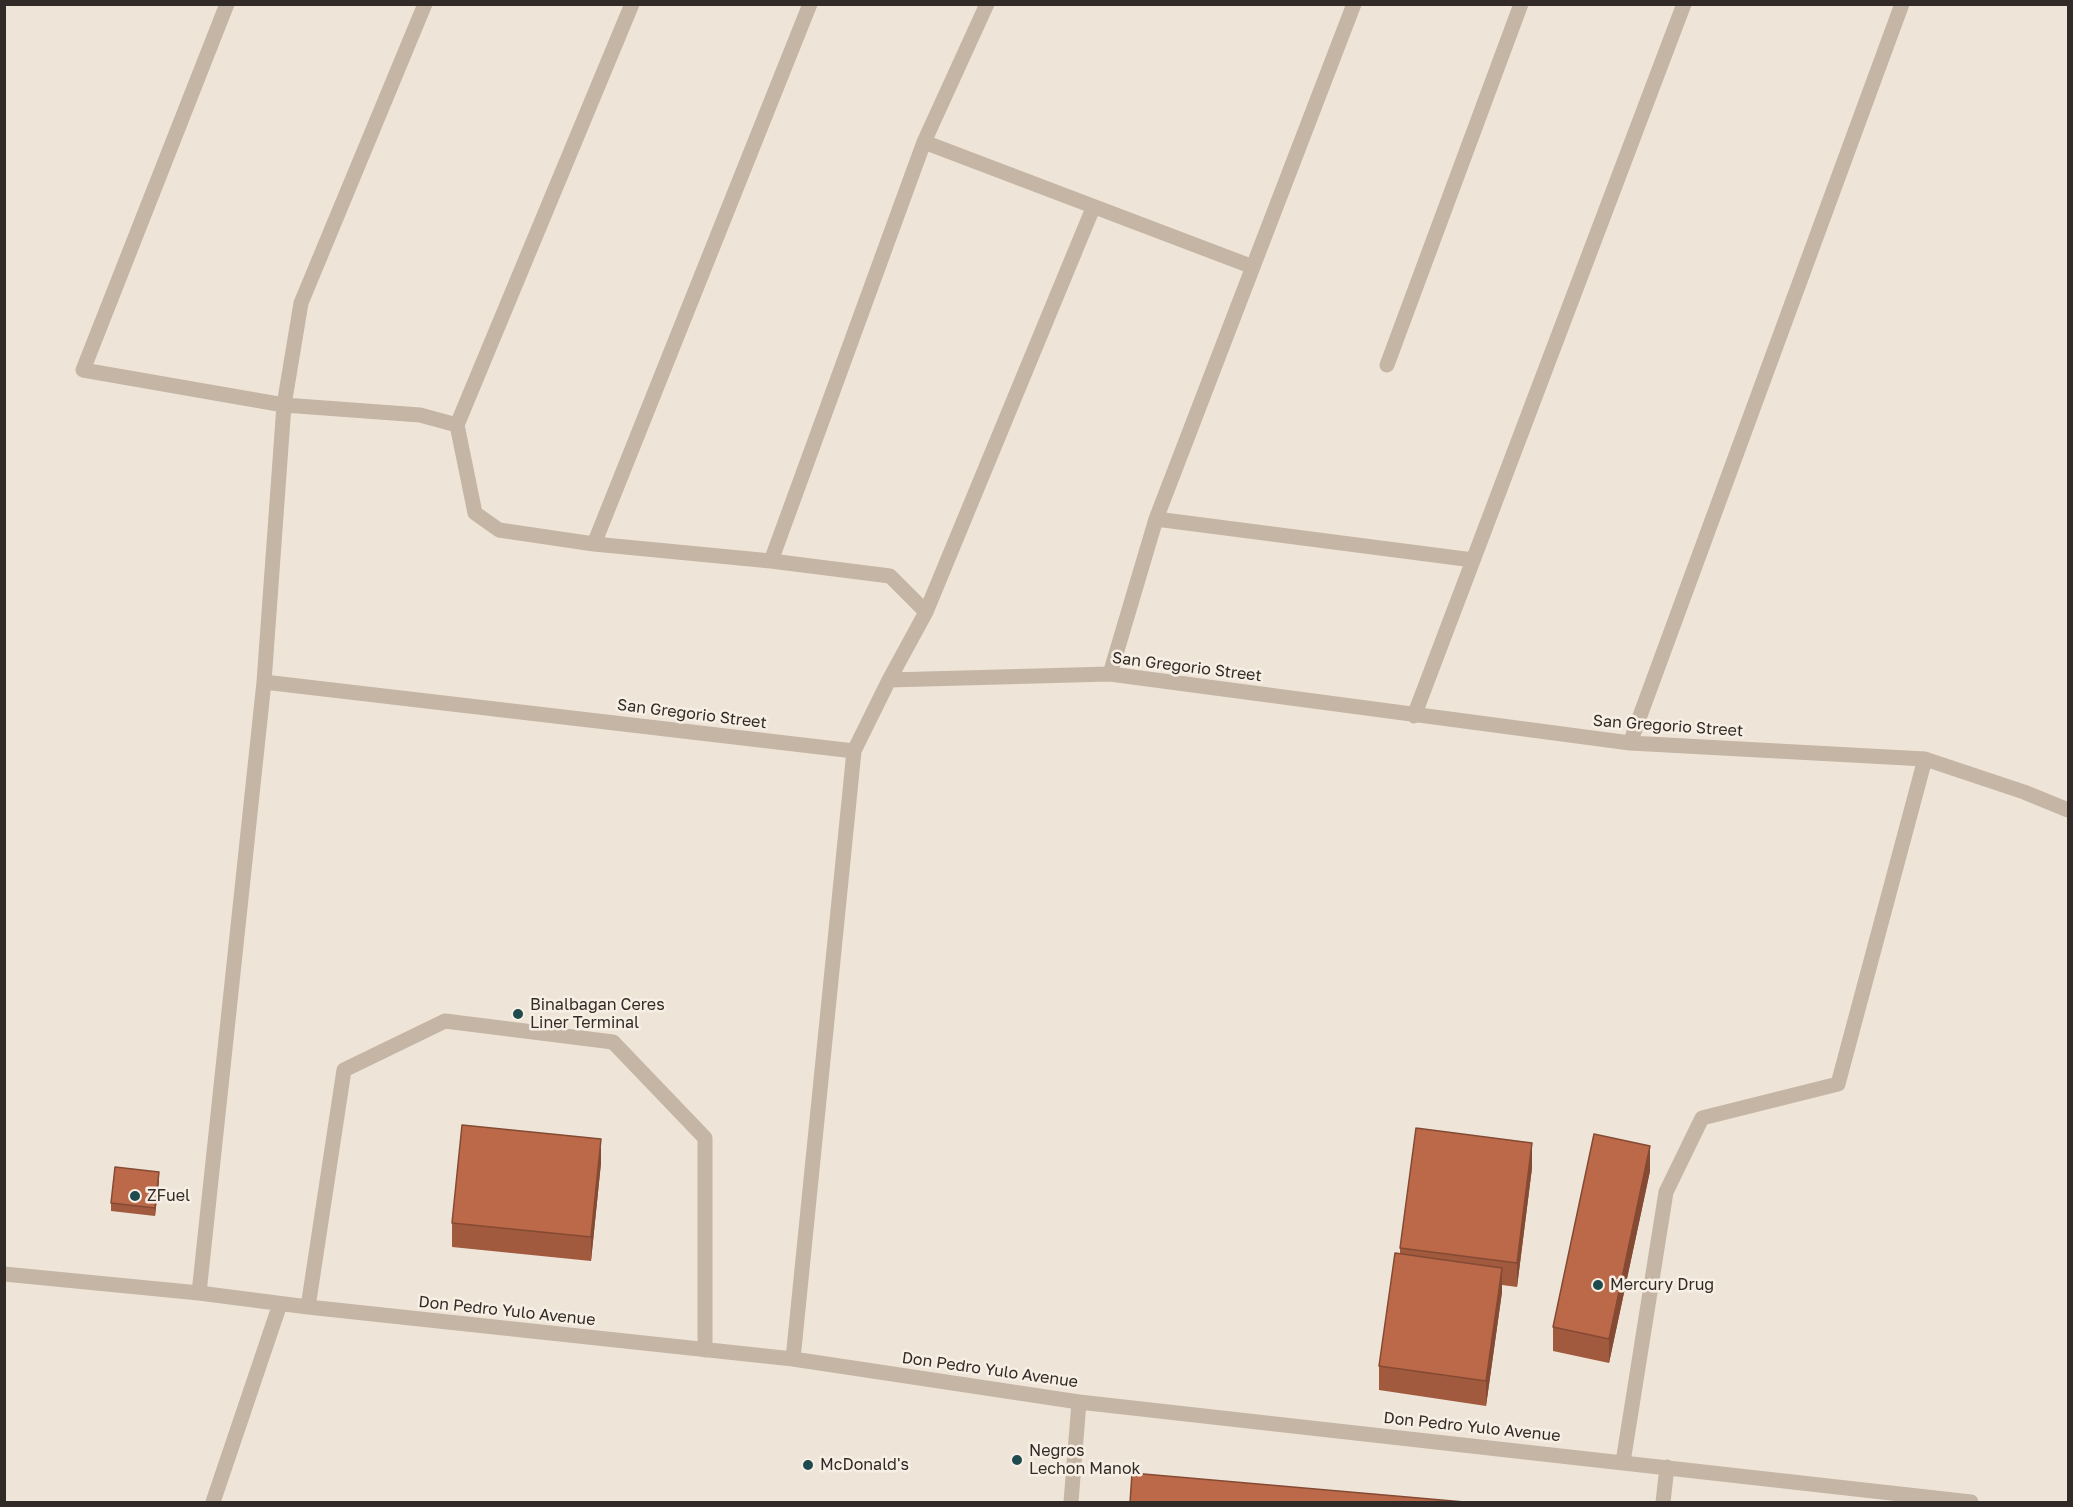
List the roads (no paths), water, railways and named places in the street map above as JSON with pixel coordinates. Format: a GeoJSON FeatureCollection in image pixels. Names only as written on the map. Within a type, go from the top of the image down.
{"type":"FeatureCollection","features":[{"type":"Feature","properties":{"kind":"street"},"geometry":{"type":"LineString","coordinates":[[227,4],[83,370],[285,405],[420,415],[458,425]]}},
{"type":"Feature","properties":{"kind":"street"},"geometry":{"type":"LineString","coordinates":[[199,1293],[264,682],[285,405],[301,303],[425,4]]}},
{"type":"Feature","properties":{"kind":"street"},"geometry":{"type":"LineString","coordinates":[[632,4],[458,425],[475,513],[499,530],[594,544],[771,561],[890,576],[926,612]]}},
{"type":"Feature","properties":{"kind":"street"},"geometry":{"type":"LineString","coordinates":[[594,544],[810,4]]}},
{"type":"Feature","properties":{"kind":"street"},"geometry":{"type":"LineString","coordinates":[[771,561],[924,142],[987,4]]}},
{"type":"Feature","properties":{"kind":"street"},"geometry":{"type":"LineString","coordinates":[[1110,674],[1156,519],[1354,4]]}},
{"type":"Feature","properties":{"kind":"street"},"geometry":{"type":"LineString","coordinates":[[1387,365],[1521,4]]}},
{"type":"Feature","properties":{"kind":"street"},"geometry":{"type":"LineString","coordinates":[[1414,716],[1684,4]]}},
{"type":"Feature","properties":{"kind":"street"},"geometry":{"type":"LineString","coordinates":[[1630,744],[1902,4]]}},
{"type":"Feature","properties":{"kind":"street"},"geometry":{"type":"LineString","coordinates":[[924,142],[1253,267]]}},
{"type":"Feature","properties":{"kind":"street"},"geometry":{"type":"LineString","coordinates":[[793,1359],[854,751],[926,612],[1093,208]]}},
{"type":"Feature","properties":{"kind":"street"},"geometry":{"type":"LineString","coordinates":[[1156,519],[1473,560]]}},
{"type":"Feature","properties":{"kind":"street","name":"San Gregorio Street"},"geometry":{"type":"LineString","coordinates":[[889,680],[1110,674],[1630,744],[1924,759],[2025,792],[2068,810]]}},
{"type":"Feature","properties":{"kind":"street","name":"San Gregorio Street"},"geometry":{"type":"LineString","coordinates":[[264,682],[854,751]]}},
{"type":"Feature","properties":{"kind":"street"},"geometry":{"type":"LineString","coordinates":[[1623,1462],[1666,1192],[1702,1118],[1838,1084],[1924,759]]}},
{"type":"Feature","properties":{"kind":"street"},"geometry":{"type":"LineString","coordinates":[[308,1307],[344,1070],[445,1021],[613,1042],[705,1138],[705,1350]]}},
{"type":"Feature","properties":{"kind":"street","name":"Don Pedro Yulo Avenue"},"geometry":{"type":"LineString","coordinates":[[4,1274],[199,1293],[280,1304],[793,1359],[1079,1402],[1971,1503]]}},
{"type":"Feature","properties":{"kind":"street"},"geometry":{"type":"LineString","coordinates":[[213,1503],[280,1304]]}},
{"type":"Feature","properties":{"kind":"street"},"geometry":{"type":"LineString","coordinates":[[1071,1503],[1079,1402]]}},
{"type":"Feature","properties":{"kind":"street"},"geometry":{"type":"LineString","coordinates":[[1663,1503],[1667,1467]]}},
{"type":"Feature","properties":{"kind":"place","name":"Binalbagan Ceres Liner Terminal"},"geometry":{"type":"Point","coordinates":[518,1014]}},
{"type":"Feature","properties":{"kind":"place","name":"ZFuel"},"geometry":{"type":"Point","coordinates":[135,1196]}},
{"type":"Feature","properties":{"kind":"place","name":"Mercury Drug"},"geometry":{"type":"Point","coordinates":[1598,1285]}},
{"type":"Feature","properties":{"kind":"place","name":"Negros Lechon Manok"},"geometry":{"type":"Point","coordinates":[1017,1460]}},
{"type":"Feature","properties":{"kind":"place","name":"McDonald's"},"geometry":{"type":"Point","coordinates":[808,1465]}}]}
